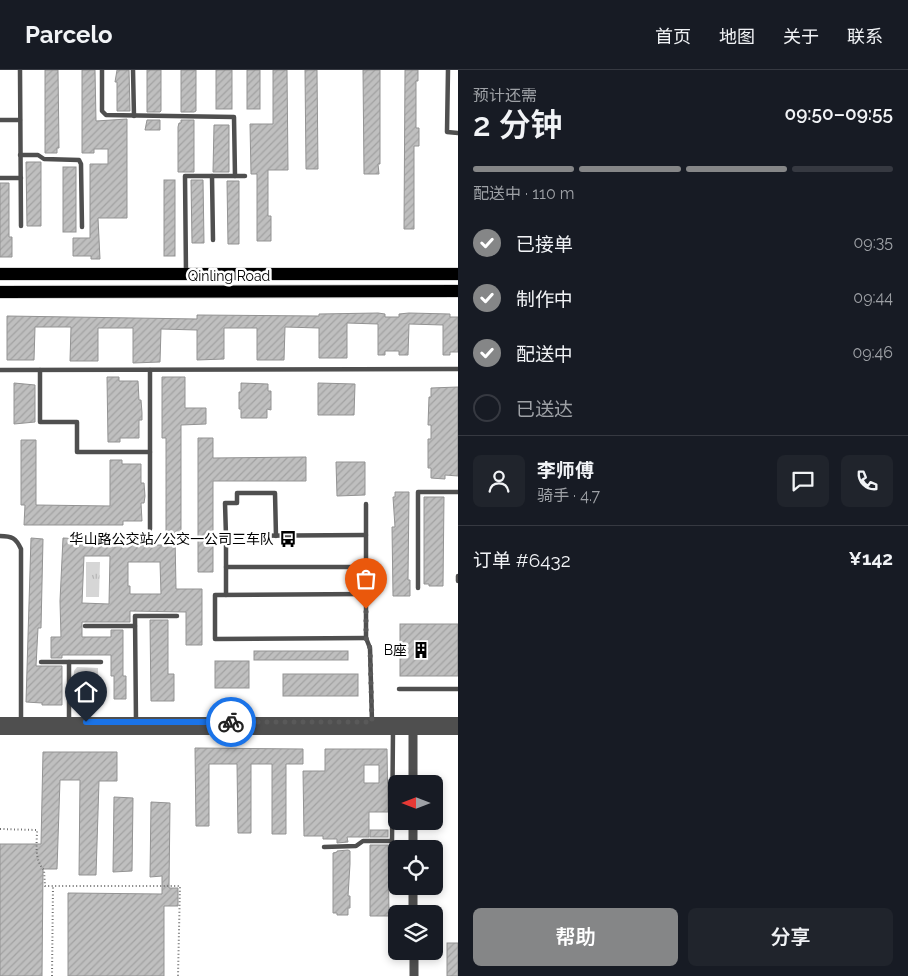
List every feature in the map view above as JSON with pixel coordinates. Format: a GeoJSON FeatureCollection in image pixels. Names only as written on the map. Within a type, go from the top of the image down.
{"type":"FeatureCollection","features":[{"type":"Feature","properties":{"kind":"main road","name":"Qinling Road"},"geometry":{"type":"LineString","coordinates":[[0,274],[458,274]]}},
{"type":"Feature","properties":{"kind":"main road","name":"Qinling Road"},"geometry":{"type":"LineString","coordinates":[[0,292],[458,291]]}},
{"type":"Feature","properties":{"kind":"street"},"geometry":{"type":"LineString","coordinates":[[0,722],[458,722]]}},
{"type":"Feature","properties":{"kind":"street"},"geometry":{"type":"LineString","coordinates":[[0,730],[458,730]]}},
{"type":"Feature","properties":{"kind":"street"},"geometry":{"type":"LineString","coordinates":[[413,730],[413,775]]}},
{"type":"Feature","properties":{"kind":"street"},"geometry":{"type":"LineString","coordinates":[[414,960],[414,976]]}},
{"type":"Feature","properties":{"kind":"lane"},"geometry":{"type":"LineString","coordinates":[[20,70],[21,226]]}},
{"type":"Feature","properties":{"kind":"lane"},"geometry":{"type":"LineString","coordinates":[[102,70],[102,111],[106,115],[234,117],[235,176]]}},
{"type":"Feature","properties":{"kind":"lane"},"geometry":{"type":"LineString","coordinates":[[133,70],[134,116]]}},
{"type":"Feature","properties":{"kind":"lane"},"geometry":{"type":"LineString","coordinates":[[448,70],[447,132],[458,133]]}},
{"type":"Feature","properties":{"kind":"lane"},"geometry":{"type":"LineString","coordinates":[[0,120],[20,120]]}},
{"type":"Feature","properties":{"kind":"lane"},"geometry":{"type":"LineString","coordinates":[[20,155],[38,155],[44,159],[74,158],[79,160],[81,164],[82,227]]}},
{"type":"Feature","properties":{"kind":"lane"},"geometry":{"type":"LineString","coordinates":[[186,274],[185,176],[245,176]]}},
{"type":"Feature","properties":{"kind":"lane"},"geometry":{"type":"LineString","coordinates":[[212,176],[213,240]]}},
{"type":"Feature","properties":{"kind":"lane"},"geometry":{"type":"LineString","coordinates":[[0,178],[21,178]]}},
{"type":"Feature","properties":{"kind":"lane"},"geometry":{"type":"LineString","coordinates":[[0,370],[458,369]]}},
{"type":"Feature","properties":{"kind":"lane"},"geometry":{"type":"LineString","coordinates":[[40,370],[40,422],[77,422],[77,452],[150,452]]}},
{"type":"Feature","properties":{"kind":"lane"},"geometry":{"type":"LineString","coordinates":[[150,370],[150,529]]}},
{"type":"Feature","properties":{"kind":"lane"},"geometry":{"type":"LineString","coordinates":[[418,588],[418,492],[458,492]]}},
{"type":"Feature","properties":{"kind":"lane"},"geometry":{"type":"LineString","coordinates":[[226,595],[226,503],[237,503],[237,493],[275,493],[276,536]]}},
{"type":"Feature","properties":{"kind":"lane"},"geometry":{"type":"LineString","coordinates":[[366,504],[366,638],[370,648],[372,722]]}},
{"type":"Feature","properties":{"kind":"lane"},"geometry":{"type":"LineString","coordinates":[[226,536],[366,535]]}},
{"type":"Feature","properties":{"kind":"lane"},"geometry":{"type":"LineString","coordinates":[[0,536],[11,536],[17,540],[21,549],[21,722]]}},
{"type":"Feature","properties":{"kind":"lane"},"geometry":{"type":"LineString","coordinates":[[226,567],[366,567]]}},
{"type":"Feature","properties":{"kind":"lane"},"geometry":{"type":"LineString","coordinates":[[458,576],[458,581]]}},
{"type":"Feature","properties":{"kind":"lane"},"geometry":{"type":"LineString","coordinates":[[366,594],[215,595],[216,639],[366,638]]}},
{"type":"Feature","properties":{"kind":"lane"},"geometry":{"type":"LineString","coordinates":[[136,722],[135,616],[177,616]]}},
{"type":"Feature","properties":{"kind":"lane"},"geometry":{"type":"LineString","coordinates":[[85,626],[135,626]]}},
{"type":"Feature","properties":{"kind":"lane"},"geometry":{"type":"LineString","coordinates":[[40,662],[101,662]]}},
{"type":"Feature","properties":{"kind":"lane"},"geometry":{"type":"LineString","coordinates":[[69,662],[69,722]]}},
{"type":"Feature","properties":{"kind":"lane"},"geometry":{"type":"LineString","coordinates":[[400,689],[458,689]]}},
{"type":"Feature","properties":{"kind":"lane"},"geometry":{"type":"LineString","coordinates":[[324,847],[356,846],[363,841],[392,841],[393,730]]}},
{"type":"Feature","properties":{"kind":"path"},"geometry":{"type":"LineString","coordinates":[[0,829],[37,830],[37,859],[39,866],[44,870],[45,886],[180,886],[178,976]]}},
{"type":"Feature","properties":{"kind":"path"},"geometry":{"type":"LineString","coordinates":[[52,976],[53,886]]}},
{"type":"Feature","properties":{"kind":"green space"},"geometry":{"type":"Polygon","coordinates":[[[86,562],[100,562],[99,597],[86,597],[86,562]]]}},
{"type":"Feature","properties":{"kind":"green space"},"geometry":{"type":"Polygon","coordinates":[[[77,667],[98,668],[98,692],[75,692],[74,671],[77,667]]]}},
{"type":"Feature","properties":{"kind":"building"},"geometry":{"type":"Polygon","coordinates":[[[45,70],[58,70],[59,148],[57,148],[57,153],[45,153],[45,70]]]}},
{"type":"Feature","properties":{"kind":"building"},"geometry":{"type":"Polygon","coordinates":[[[82,70],[95,70],[96,121],[127,119],[127,218],[98,218],[100,259],[91,259],[91,256],[73,256],[73,238],[90,238],[90,164],[108,164],[108,149],[94,149],[94,153],[82,153],[82,70]]]}},
{"type":"Feature","properties":{"kind":"building"},"geometry":{"type":"Polygon","coordinates":[[[117,70],[129,70],[130,111],[117,111],[117,82],[115,82],[117,70]]]}},
{"type":"Feature","properties":{"kind":"building"},"geometry":{"type":"Polygon","coordinates":[[[147,70],[161,70],[160,112],[147,112],[147,70]]]}},
{"type":"Feature","properties":{"kind":"building"},"geometry":{"type":"Polygon","coordinates":[[[181,70],[196,70],[196,111],[194,112],[181,112],[181,70]]]}},
{"type":"Feature","properties":{"kind":"building"},"geometry":{"type":"Polygon","coordinates":[[[216,70],[232,70],[232,109],[216,109],[216,70]]]}},
{"type":"Feature","properties":{"kind":"building"},"geometry":{"type":"Polygon","coordinates":[[[247,70],[260,70],[260,109],[247,109],[247,70]]]}},
{"type":"Feature","properties":{"kind":"building"},"geometry":{"type":"Polygon","coordinates":[[[273,70],[287,70],[288,170],[268,170],[268,216],[271,216],[271,241],[257,241],[257,174],[251,174],[250,124],[273,124],[273,70]]]}},
{"type":"Feature","properties":{"kind":"building"},"geometry":{"type":"Polygon","coordinates":[[[305,70],[317,70],[318,169],[306,169],[305,70]]]}},
{"type":"Feature","properties":{"kind":"building"},"geometry":{"type":"Polygon","coordinates":[[[363,70],[380,70],[379,174],[364,174],[363,70]]]}},
{"type":"Feature","properties":{"kind":"building"},"geometry":{"type":"Polygon","coordinates":[[[405,70],[418,70],[418,81],[416,81],[416,128],[419,128],[419,146],[414,146],[414,229],[404,229],[405,70]]]}},
{"type":"Feature","properties":{"kind":"building"},"geometry":{"type":"Polygon","coordinates":[[[147,120],[160,120],[160,130],[145,130],[147,120]]]}},
{"type":"Feature","properties":{"kind":"building"},"geometry":{"type":"Polygon","coordinates":[[[181,120],[194,120],[194,172],[178,172],[178,127],[181,120]]]}},
{"type":"Feature","properties":{"kind":"building"},"geometry":{"type":"Polygon","coordinates":[[[214,125],[229,125],[229,172],[213,172],[214,125]]]}},
{"type":"Feature","properties":{"kind":"building"},"geometry":{"type":"Polygon","coordinates":[[[26,162],[41,162],[41,226],[27,226],[26,162]]]}},
{"type":"Feature","properties":{"kind":"building"},"geometry":{"type":"Polygon","coordinates":[[[63,167],[76,167],[76,232],[63,232],[63,167]]]}},
{"type":"Feature","properties":{"kind":"building"},"geometry":{"type":"Polygon","coordinates":[[[164,180],[175,180],[175,256],[164,256],[164,180]]]}},
{"type":"Feature","properties":{"kind":"building"},"geometry":{"type":"Polygon","coordinates":[[[191,180],[203,180],[204,243],[192,243],[191,180]]]}},
{"type":"Feature","properties":{"kind":"building"},"geometry":{"type":"Polygon","coordinates":[[[227,181],[239,181],[239,244],[228,244],[227,181]]]}},
{"type":"Feature","properties":{"kind":"building"},"geometry":{"type":"Polygon","coordinates":[[[0,183],[9,183],[9,237],[12,237],[12,257],[0,257],[0,183]]]}},
{"type":"Feature","properties":{"kind":"building"},"geometry":{"type":"Polygon","coordinates":[[[409,313],[450,314],[450,317],[458,317],[458,352],[450,352],[450,355],[443,355],[443,325],[409,324],[408,355],[399,355],[399,351],[385,351],[385,355],[378,355],[378,324],[347,323],[347,358],[319,358],[319,328],[285,327],[284,360],[257,360],[257,328],[224,328],[224,359],[197,360],[197,330],[161,329],[160,362],[133,363],[133,328],[98,328],[98,361],[70,361],[71,327],[35,327],[34,360],[7,360],[7,316],[197,319],[197,315],[319,316],[319,314],[385,314],[385,317],[399,317],[399,314],[409,313]]]}},
{"type":"Feature","properties":{"kind":"building"},"geometry":{"type":"Polygon","coordinates":[[[107,377],[119,377],[119,381],[138,381],[142,413],[142,420],[139,420],[139,438],[120,438],[120,442],[108,442],[107,377]]]}},
{"type":"Feature","properties":{"kind":"building"},"geometry":{"type":"Polygon","coordinates":[[[162,377],[185,377],[185,408],[206,408],[206,424],[181,425],[181,536],[175,536],[176,589],[202,589],[202,645],[186,645],[186,612],[130,611],[130,622],[82,622],[82,637],[111,637],[111,630],[123,630],[123,676],[126,676],[126,699],[114,699],[114,676],[111,676],[111,655],[62,655],[62,658],[51,658],[51,637],[61,637],[60,601],[63,538],[84,539],[84,542],[110,542],[110,539],[128,539],[128,545],[166,545],[166,438],[162,438],[162,377]],[[84,556],[82,603],[109,604],[110,556],[84,556]],[[128,562],[130,594],[161,594],[160,562],[128,562]]]}},
{"type":"Feature","properties":{"kind":"building"},"geometry":{"type":"Polygon","coordinates":[[[14,383],[35,385],[35,422],[14,424],[14,383]]]}},
{"type":"Feature","properties":{"kind":"building"},"geometry":{"type":"Polygon","coordinates":[[[241,383],[268,384],[268,391],[271,391],[271,410],[267,409],[267,418],[241,418],[239,392],[241,392],[241,383]]]}},
{"type":"Feature","properties":{"kind":"building"},"geometry":{"type":"Polygon","coordinates":[[[318,383],[355,384],[354,415],[318,415],[318,383]]]}},
{"type":"Feature","properties":{"kind":"building"},"geometry":{"type":"Polygon","coordinates":[[[458,387],[458,476],[445,475],[445,479],[431,478],[431,468],[428,468],[428,439],[431,439],[431,425],[428,425],[431,388],[458,387]]]}},
{"type":"Feature","properties":{"kind":"building"},"geometry":{"type":"Polygon","coordinates":[[[198,438],[213,438],[213,458],[306,457],[306,481],[213,481],[213,572],[198,572],[198,438]]]}},
{"type":"Feature","properties":{"kind":"building"},"geometry":{"type":"Polygon","coordinates":[[[21,440],[36,440],[36,505],[110,506],[110,460],[122,460],[122,464],[141,464],[141,483],[144,483],[145,496],[144,503],[141,503],[142,521],[123,521],[123,525],[24,525],[25,505],[21,505],[21,440]]]}},
{"type":"Feature","properties":{"kind":"building"},"geometry":{"type":"Polygon","coordinates":[[[336,462],[365,462],[365,495],[337,496],[336,462]]]}},
{"type":"Feature","properties":{"kind":"building"},"geometry":{"type":"Polygon","coordinates":[[[395,492],[409,492],[408,580],[410,580],[410,596],[393,596],[392,527],[395,527],[393,497],[395,497],[395,492]]]}},
{"type":"Feature","properties":{"kind":"building"},"geometry":{"type":"Polygon","coordinates":[[[424,497],[444,497],[443,586],[424,584],[424,497]]]}},
{"type":"Feature","properties":{"kind":"building"},"geometry":{"type":"Polygon","coordinates":[[[31,538],[43,539],[41,628],[38,628],[36,666],[62,666],[62,705],[42,705],[42,703],[26,702],[31,538]]]}},
{"type":"Feature","properties":{"kind":"building"},"geometry":{"type":"Polygon","coordinates":[[[150,620],[168,620],[168,674],[174,674],[174,701],[151,701],[150,620]]]}},
{"type":"Feature","properties":{"kind":"building","name":"B座"},"geometry":{"type":"Polygon","coordinates":[[[400,624],[458,624],[458,676],[400,676],[400,624]]]}},
{"type":"Feature","properties":{"kind":"building"},"geometry":{"type":"Polygon","coordinates":[[[254,651],[348,651],[348,660],[254,660],[254,651]]]}},
{"type":"Feature","properties":{"kind":"building"},"geometry":{"type":"Polygon","coordinates":[[[215,661],[249,661],[249,688],[215,688],[215,661]]]}},
{"type":"Feature","properties":{"kind":"building"},"geometry":{"type":"Polygon","coordinates":[[[283,674],[358,674],[358,696],[283,696],[283,674]]]}},
{"type":"Feature","properties":{"kind":"building"},"geometry":{"type":"Polygon","coordinates":[[[195,748],[303,749],[303,764],[286,764],[286,834],[272,834],[272,764],[251,764],[251,833],[238,833],[237,764],[209,764],[209,826],[196,826],[195,748]]]}},
{"type":"Feature","properties":{"kind":"building"},"geometry":{"type":"Polygon","coordinates":[[[325,749],[387,749],[388,812],[369,812],[369,837],[347,837],[348,842],[337,843],[337,839],[323,839],[323,836],[304,836],[303,771],[325,771],[325,749]],[[364,765],[364,783],[379,783],[379,765],[364,765]]]}},
{"type":"Feature","properties":{"kind":"building"},"geometry":{"type":"Polygon","coordinates":[[[43,752],[117,752],[117,781],[99,781],[96,875],[79,875],[80,780],[60,780],[57,869],[43,869],[42,976],[0,976],[0,844],[41,844],[43,752]]]}},
{"type":"Feature","properties":{"kind":"building"},"geometry":{"type":"Polygon","coordinates":[[[114,797],[133,798],[132,871],[113,872],[114,797]]]}},
{"type":"Feature","properties":{"kind":"building"},"geometry":{"type":"Polygon","coordinates":[[[151,802],[170,803],[169,888],[178,888],[178,906],[164,906],[164,976],[68,976],[68,893],[162,894],[162,876],[150,877],[151,802]]]}},
{"type":"Feature","properties":{"kind":"building"},"geometry":{"type":"Polygon","coordinates":[[[370,830],[388,830],[388,837],[370,837],[370,830]]]}},
{"type":"Feature","properties":{"kind":"building"},"geometry":{"type":"Polygon","coordinates":[[[370,845],[388,845],[388,916],[370,916],[370,845]]]}},
{"type":"Feature","properties":{"kind":"building"},"geometry":{"type":"Polygon","coordinates":[[[350,851],[348,896],[350,896],[350,908],[348,908],[348,915],[337,915],[337,913],[333,913],[333,853],[350,851]]]}},
{"type":"Feature","properties":{"kind":"building"},"geometry":{"type":"Polygon","coordinates":[[[447,943],[458,943],[458,976],[447,976],[447,943]]]}},
{"type":"Feature","properties":{"kind":"way so far"},"geometry":{"type":"LineString","coordinates":[[231,722],[372,722],[370,648],[366,638],[366,609]]}},
{"type":"Feature","properties":{"kind":"place","name":"华山路公交站/公交一公司三车队"},"geometry":{"type":"Point","coordinates":[288,539]}},
{"type":"Feature","properties":{"kind":"place","name":"B座"},"geometry":{"type":"Point","coordinates":[421,650]}},
{"type":"Feature","properties":{"kind":"route"},"geometry":{"type":"LineString","coordinates":[[86,722],[231,722]]}}]}
